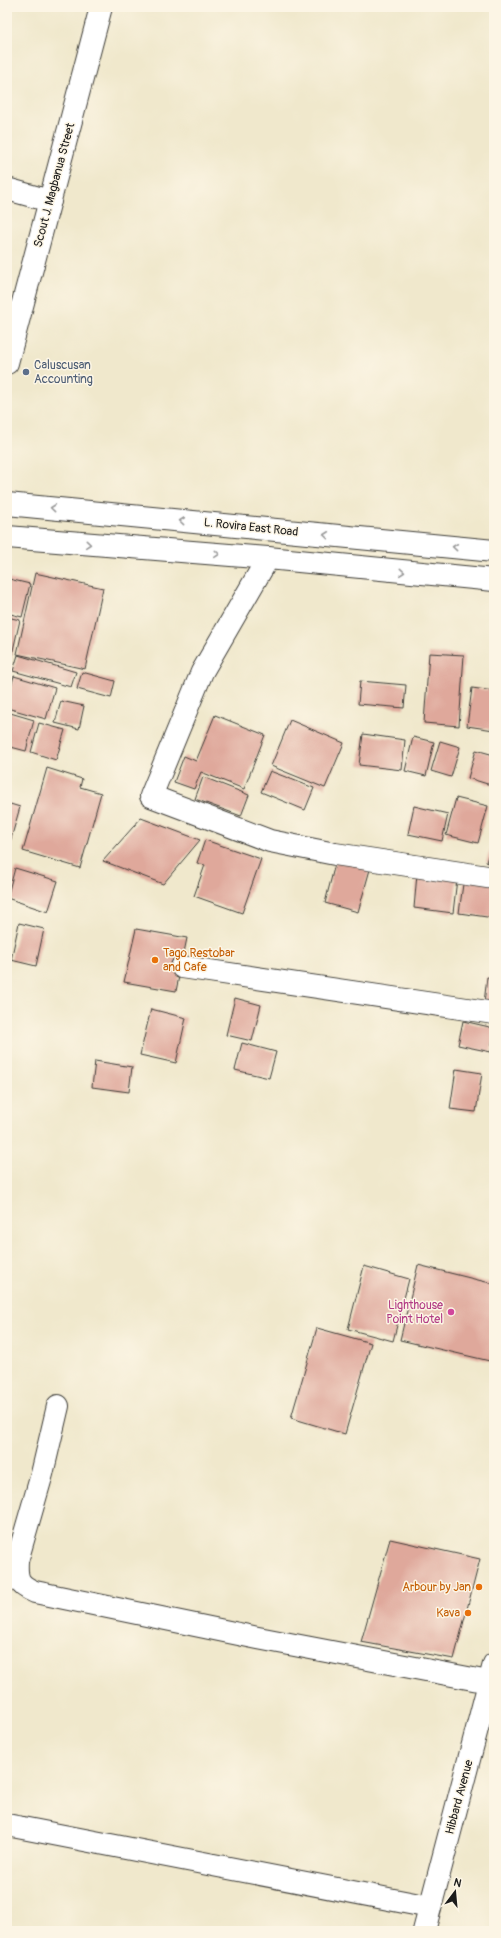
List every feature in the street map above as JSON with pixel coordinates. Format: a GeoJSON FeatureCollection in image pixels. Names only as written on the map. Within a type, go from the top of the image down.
{"type":"FeatureCollection","features":[{"type":"Feature","properties":{"kind":"street","name":"Scout J. Magbanua Street"},"geometry":{"type":"LineString","coordinates":[[7,363],[101,7]]}},
{"type":"Feature","properties":{"kind":"street"},"geometry":{"type":"LineString","coordinates":[[7,189],[50,201]]}},
{"type":"Feature","properties":{"kind":"street","name":"L. Rovira East Road"},"geometry":{"type":"LineString","coordinates":[[7,504],[494,551]]}},
{"type":"Feature","properties":{"kind":"street"},"geometry":{"type":"LineString","coordinates":[[7,537],[268,558],[368,569],[494,580]]}},
{"type":"Feature","properties":{"kind":"street"},"geometry":{"type":"LineString","coordinates":[[368,569],[371,539]]}},
{"type":"Feature","properties":{"kind":"street"},"geometry":{"type":"LineString","coordinates":[[268,558],[202,672],[151,796],[270,841],[335,854],[494,878]]}},
{"type":"Feature","properties":{"kind":"street"},"geometry":{"type":"LineString","coordinates":[[182,967],[494,1013]]}},
{"type":"Feature","properties":{"kind":"street"},"geometry":{"type":"LineString","coordinates":[[58,1406],[42,1474],[17,1561],[17,1575],[23,1587],[35,1592],[243,1634],[493,1676]]}},
{"type":"Feature","properties":{"kind":"street","name":"Hibbard Avenue"},"geometry":{"type":"LineString","coordinates":[[424,1931],[493,1676]]}},
{"type":"Feature","properties":{"kind":"street"},"geometry":{"type":"LineString","coordinates":[[7,1825],[430,1907]]}},
{"type":"Feature","properties":{"kind":"building"},"geometry":{"type":"Polygon","coordinates":[[[35,573],[103,588],[85,669],[17,654],[35,573]]]}},
{"type":"Feature","properties":{"kind":"building"},"geometry":{"type":"Polygon","coordinates":[[[9,579],[30,584],[22,617],[7,613],[7,586],[9,579]]]}},
{"type":"Feature","properties":{"kind":"building"},"geometry":{"type":"Polygon","coordinates":[[[7,617],[20,620],[11,659],[7,659],[7,617]]]}},
{"type":"Feature","properties":{"kind":"building"},"geometry":{"type":"Polygon","coordinates":[[[429,653],[464,655],[459,726],[424,723],[429,653]]]}},
{"type":"Feature","properties":{"kind":"building"},"geometry":{"type":"Polygon","coordinates":[[[18,655],[76,672],[71,687],[13,671],[18,655]]]}},
{"type":"Feature","properties":{"kind":"building"},"geometry":{"type":"Polygon","coordinates":[[[82,672],[115,681],[111,698],[77,689],[82,672]]]}},
{"type":"Feature","properties":{"kind":"building"},"geometry":{"type":"Polygon","coordinates":[[[14,676],[55,688],[46,719],[7,708],[7,700],[14,676]]]}},
{"type":"Feature","properties":{"kind":"building"},"geometry":{"type":"Polygon","coordinates":[[[360,681],[406,685],[404,708],[358,704],[360,681]]]}},
{"type":"Feature","properties":{"kind":"building"},"geometry":{"type":"Polygon","coordinates":[[[472,688],[494,691],[494,730],[467,726],[472,688]]]}},
{"type":"Feature","properties":{"kind":"building"},"geometry":{"type":"Polygon","coordinates":[[[61,701],[84,706],[79,729],[55,723],[61,701]]]}},
{"type":"Feature","properties":{"kind":"building"},"geometry":{"type":"Polygon","coordinates":[[[7,712],[34,720],[26,751],[7,746],[7,712]]]}},
{"type":"Feature","properties":{"kind":"building"},"geometry":{"type":"Polygon","coordinates":[[[215,715],[265,735],[244,789],[201,772],[194,789],[174,782],[184,756],[196,761],[215,715]]]}},
{"type":"Feature","properties":{"kind":"building"},"geometry":{"type":"Polygon","coordinates":[[[290,720],[344,743],[325,788],[271,766],[290,720]]]}},
{"type":"Feature","properties":{"kind":"building"},"geometry":{"type":"Polygon","coordinates":[[[39,723],[65,730],[56,760],[31,752],[39,723]]]}},
{"type":"Feature","properties":{"kind":"building"},"geometry":{"type":"Polygon","coordinates":[[[363,734],[405,740],[402,770],[359,765],[363,734]]]}},
{"type":"Feature","properties":{"kind":"building"},"geometry":{"type":"Polygon","coordinates":[[[413,737],[434,742],[426,776],[405,771],[413,737]]]}},
{"type":"Feature","properties":{"kind":"building"},"geometry":{"type":"Polygon","coordinates":[[[440,741],[460,747],[451,777],[431,771],[440,741]]]}},
{"type":"Feature","properties":{"kind":"building"},"geometry":{"type":"Polygon","coordinates":[[[476,750],[494,755],[494,786],[468,778],[476,750]]]}},
{"type":"Feature","properties":{"kind":"building"},"geometry":{"type":"Polygon","coordinates":[[[47,768],[82,779],[80,787],[101,793],[80,868],[23,851],[47,768]]]}},
{"type":"Feature","properties":{"kind":"building"},"geometry":{"type":"Polygon","coordinates":[[[270,771],[314,788],[305,810],[261,792],[270,771]]]}},
{"type":"Feature","properties":{"kind":"building"},"geometry":{"type":"Polygon","coordinates":[[[203,777],[249,795],[241,816],[195,799],[203,777]]]}},
{"type":"Feature","properties":{"kind":"building"},"geometry":{"type":"Polygon","coordinates":[[[456,798],[488,806],[478,843],[446,835],[456,798]]]}},
{"type":"Feature","properties":{"kind":"building"},"geometry":{"type":"Polygon","coordinates":[[[7,803],[20,807],[7,853],[7,803]]]}},
{"type":"Feature","properties":{"kind":"building"},"geometry":{"type":"Polygon","coordinates":[[[414,806],[448,814],[442,841],[408,834],[414,806]]]}},
{"type":"Feature","properties":{"kind":"building"},"geometry":{"type":"Polygon","coordinates":[[[141,818],[200,840],[163,884],[103,861],[141,818]]]}},
{"type":"Feature","properties":{"kind":"building"},"geometry":{"type":"Polygon","coordinates":[[[494,839],[494,865],[486,862],[494,839]]]}},
{"type":"Feature","properties":{"kind":"building"},"geometry":{"type":"Polygon","coordinates":[[[205,840],[261,859],[242,913],[194,896],[205,865],[197,863],[205,840]]]}},
{"type":"Feature","properties":{"kind":"building"},"geometry":{"type":"Polygon","coordinates":[[[337,856],[371,866],[358,912],[325,903],[337,856]]]}},
{"type":"Feature","properties":{"kind":"building"},"geometry":{"type":"Polygon","coordinates":[[[15,868],[58,881],[48,912],[7,898],[15,868]]]}},
{"type":"Feature","properties":{"kind":"building"},"geometry":{"type":"Polygon","coordinates":[[[417,874],[457,879],[453,913],[414,908],[417,874]]]}},
{"type":"Feature","properties":{"kind":"building"},"geometry":{"type":"Polygon","coordinates":[[[464,877],[494,882],[494,918],[459,913],[464,877]]]}},
{"type":"Feature","properties":{"kind":"building"},"geometry":{"type":"Polygon","coordinates":[[[19,923],[44,929],[36,966],[11,960],[19,923]]]}},
{"type":"Feature","properties":{"kind":"building","name":"Tago Restobar and Cafe"},"geometry":{"type":"Polygon","coordinates":[[[136,929],[187,938],[176,991],[124,982],[136,929]]]}},
{"type":"Feature","properties":{"kind":"building"},"geometry":{"type":"Polygon","coordinates":[[[487,977],[494,978],[494,1004],[484,1003],[487,977]]]}},
{"type":"Feature","properties":{"kind":"building"},"geometry":{"type":"Polygon","coordinates":[[[235,998],[261,1005],[252,1041],[226,1035],[235,998]]]}},
{"type":"Feature","properties":{"kind":"building"},"geometry":{"type":"Polygon","coordinates":[[[151,1009],[186,1018],[176,1063],[140,1055],[151,1009]]]}},
{"type":"Feature","properties":{"kind":"building"},"geometry":{"type":"Polygon","coordinates":[[[463,1021],[494,1028],[491,1052],[458,1045],[463,1021]]]}},
{"type":"Feature","properties":{"kind":"building"},"geometry":{"type":"Polygon","coordinates":[[[242,1043],[276,1052],[269,1078],[235,1070],[242,1043]]]}},
{"type":"Feature","properties":{"kind":"building"},"geometry":{"type":"Polygon","coordinates":[[[95,1061],[132,1067],[129,1092],[92,1087],[95,1061]]]}},
{"type":"Feature","properties":{"kind":"building"},"geometry":{"type":"Polygon","coordinates":[[[456,1069],[482,1073],[476,1112],[450,1109],[456,1069]]]}},
{"type":"Feature","properties":{"kind":"building","name":"Lighthouse Point Hotel"},"geometry":{"type":"Polygon","coordinates":[[[418,1265],[494,1284],[494,1362],[400,1340],[418,1265]]]}},
{"type":"Feature","properties":{"kind":"building","name":"Lighthouse Point Hotel"},"geometry":{"type":"Polygon","coordinates":[[[364,1266],[409,1279],[393,1341],[348,1329],[364,1266]]]}},
{"type":"Feature","properties":{"kind":"building"},"geometry":{"type":"Polygon","coordinates":[[[317,1328],[371,1343],[345,1434],[291,1418],[317,1328]]]}},
{"type":"Feature","properties":{"kind":"building"},"geometry":{"type":"Polygon","coordinates":[[[390,1539],[480,1559],[454,1659],[361,1642],[390,1539]]]}},
{"type":"Feature","properties":{"kind":"place","name":"Caluscusan Accounting"},"geometry":{"type":"Point","coordinates":[26,372]}},
{"type":"Feature","properties":{"kind":"place","name":"Tago Restobar and Cafe"},"geometry":{"type":"Point","coordinates":[155,960]}},
{"type":"Feature","properties":{"kind":"place","name":"Lighthouse Point Hotel"},"geometry":{"type":"Point","coordinates":[451,1312]}},
{"type":"Feature","properties":{"kind":"place","name":"Arbour by Jan"},"geometry":{"type":"Point","coordinates":[479,1587]}},
{"type":"Feature","properties":{"kind":"place","name":"Kava"},"geometry":{"type":"Point","coordinates":[468,1613]}}]}
